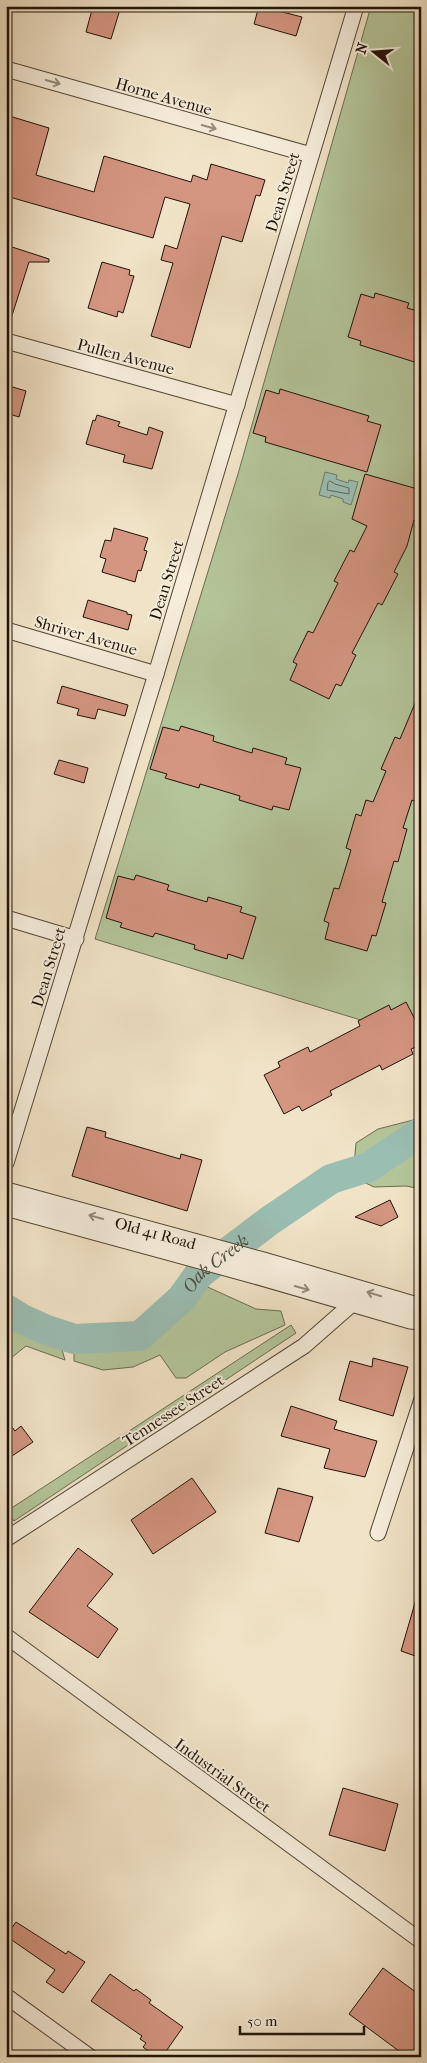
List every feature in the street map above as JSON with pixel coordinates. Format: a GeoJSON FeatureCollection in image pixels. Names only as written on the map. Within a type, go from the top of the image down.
{"type":"FeatureCollection","features":[{"type":"Feature","properties":{"kind":"street","name":"Dean Street"},"geometry":{"type":"LineString","coordinates":[[6,1163],[76,939],[356,6]]}},
{"type":"Feature","properties":{"kind":"street","name":"Horne Avenue"},"geometry":{"type":"LineString","coordinates":[[6,68],[311,155]]}},
{"type":"Feature","properties":{"kind":"street","name":"Pullen Avenue"},"geometry":{"type":"LineString","coordinates":[[6,341],[236,405]]}},
{"type":"Feature","properties":{"kind":"street","name":"Shriver Avenue"},"geometry":{"type":"LineString","coordinates":[[6,630],[156,674]]}},
{"type":"Feature","properties":{"kind":"street"},"geometry":{"type":"LineString","coordinates":[[6,918],[76,939]]}},
{"type":"Feature","properties":{"kind":"street","name":"Old 41 Road"},"geometry":{"type":"LineString","coordinates":[[6,1192],[174,1245]]}},
{"type":"Feature","properties":{"kind":"street","name":"Old 41 Road"},"geometry":{"type":"LineString","coordinates":[[6,1206],[174,1245],[421,1308]]}},
{"type":"Feature","properties":{"kind":"street","name":"Old 41 Road"},"geometry":{"type":"LineString","coordinates":[[259,1268],[353,1303],[410,1319],[421,1320]]}},
{"type":"Feature","properties":{"kind":"street","name":"Tennessee Street"},"geometry":{"type":"LineString","coordinates":[[6,1539],[304,1346],[353,1303]]}},
{"type":"Feature","properties":{"kind":"street"},"geometry":{"type":"LineString","coordinates":[[378,1533],[421,1402]]}},
{"type":"Feature","properties":{"kind":"street","name":"Industrial Street"},"geometry":{"type":"LineString","coordinates":[[6,1636],[421,1941]]}},
{"type":"Feature","properties":{"kind":"street"},"geometry":{"type":"LineString","coordinates":[[6,1996],[90,2057]]}},
{"type":"Feature","properties":{"kind":"green space"},"geometry":{"type":"Polygon","coordinates":[[[371,6],[421,6],[421,1027],[387,1028],[95,939],[238,474],[371,6]]]}},
{"type":"Feature","properties":{"kind":"green space"},"geometry":{"type":"Polygon","coordinates":[[[421,1118],[421,1189],[406,1186],[374,1187],[353,1177],[356,1143],[378,1129],[421,1118]]]}},
{"type":"Feature","properties":{"kind":"green space"},"geometry":{"type":"Polygon","coordinates":[[[201,1284],[256,1309],[281,1311],[285,1325],[225,1352],[186,1378],[176,1378],[160,1355],[133,1367],[103,1370],[74,1361],[74,1351],[81,1345],[124,1342],[151,1335],[201,1284]]]}},
{"type":"Feature","properties":{"kind":"green space"},"geometry":{"type":"Polygon","coordinates":[[[291,1325],[296,1333],[14,1521],[7,1511],[291,1325]]]}},
{"type":"Feature","properties":{"kind":"green space"},"geometry":{"type":"Polygon","coordinates":[[[6,1326],[60,1343],[65,1360],[26,1346],[6,1362],[6,1326]]]}},
{"type":"Feature","properties":{"kind":"water"},"geometry":{"type":"Polygon","coordinates":[[[325,472],[337,475],[336,479],[348,483],[349,480],[358,482],[351,505],[343,502],[343,499],[331,495],[330,498],[319,495],[325,472]]]}},
{"type":"Feature","properties":{"kind":"building"},"geometry":{"type":"Polygon","coordinates":[[[93,6],[121,6],[111,39],[86,32],[93,6]]]}},
{"type":"Feature","properties":{"kind":"building"},"geometry":{"type":"Polygon","coordinates":[[[259,6],[302,17],[296,36],[254,24],[259,6]]]}},
{"type":"Feature","properties":{"kind":"building"},"geometry":{"type":"Polygon","coordinates":[[[6,115],[49,128],[36,175],[94,192],[104,156],[191,182],[193,175],[207,180],[211,164],[265,180],[260,196],[256,195],[242,242],[222,236],[190,348],[151,336],[173,263],[161,260],[165,245],[177,249],[190,204],[165,197],[153,238],[6,196],[6,115]]]}},
{"type":"Feature","properties":{"kind":"building"},"geometry":{"type":"Polygon","coordinates":[[[6,245],[49,259],[49,262],[29,262],[9,325],[6,324],[6,245]]]}},
{"type":"Feature","properties":{"kind":"building"},"geometry":{"type":"Polygon","coordinates":[[[102,262],[130,270],[129,275],[134,276],[123,313],[118,311],[117,317],[88,308],[102,262]]]}},
{"type":"Feature","properties":{"kind":"building"},"geometry":{"type":"Polygon","coordinates":[[[375,293],[409,303],[407,308],[421,312],[421,364],[360,345],[361,341],[348,337],[361,294],[374,298],[375,293]]]}},
{"type":"Feature","properties":{"kind":"building"},"geometry":{"type":"Polygon","coordinates":[[[6,385],[26,391],[19,417],[6,413],[6,385]]]}},
{"type":"Feature","properties":{"kind":"building"},"geometry":{"type":"Polygon","coordinates":[[[280,389],[369,416],[367,421],[381,425],[367,472],[265,442],[266,437],[253,433],[266,390],[279,394],[280,389]]]}},
{"type":"Feature","properties":{"kind":"building"},"geometry":{"type":"Polygon","coordinates":[[[97,415],[120,422],[118,426],[147,435],[149,427],[163,432],[152,469],[123,462],[125,455],[86,444],[93,420],[95,421],[97,415]]]}},
{"type":"Feature","properties":{"kind":"building"},"geometry":{"type":"Polygon","coordinates":[[[365,474],[421,490],[421,522],[414,520],[407,546],[394,572],[398,574],[382,605],[378,603],[352,653],[356,655],[341,686],[336,684],[329,699],[290,680],[297,664],[293,662],[308,631],[313,633],[338,583],[334,581],[350,550],[354,552],[367,526],[352,519],[365,474]]]}},
{"type":"Feature","properties":{"kind":"building"},"geometry":{"type":"Polygon","coordinates":[[[114,528],[148,538],[144,550],[147,551],[141,571],[138,570],[135,582],[102,572],[106,559],[100,557],[105,540],[111,541],[114,528]]]}},
{"type":"Feature","properties":{"kind":"building"},"geometry":{"type":"Polygon","coordinates":[[[88,600],[132,615],[128,630],[83,617],[88,600]]]}},
{"type":"Feature","properties":{"kind":"building"},"geometry":{"type":"Polygon","coordinates":[[[62,686],[128,705],[125,716],[98,709],[95,719],[77,715],[79,709],[57,703],[62,686]]]}},
{"type":"Feature","properties":{"kind":"building"},"geometry":{"type":"Polygon","coordinates":[[[421,689],[421,804],[412,800],[403,828],[407,829],[398,862],[394,861],[382,902],[386,903],[376,936],[372,935],[367,951],[325,939],[329,923],[324,921],[334,888],[339,889],[351,850],[346,848],[356,814],[361,816],[366,800],[373,802],[386,771],[381,769],[395,737],[400,739],[421,689]]]}},
{"type":"Feature","properties":{"kind":"building"},"geometry":{"type":"Polygon","coordinates":[[[181,726],[214,736],[213,741],[252,753],[253,748],[287,758],[285,764],[301,768],[289,810],[273,806],[272,810],[239,800],[240,796],[200,784],[199,788],[165,778],[167,774],[150,769],[163,727],[179,731],[181,726]]]}},
{"type":"Feature","properties":{"kind":"building"},"geometry":{"type":"Polygon","coordinates":[[[59,760],[88,768],[84,783],[54,774],[59,760]]]}},
{"type":"Feature","properties":{"kind":"building"},"geometry":{"type":"Polygon","coordinates":[[[136,875],[169,885],[167,890],[207,902],[208,897],[242,907],[240,912],[256,917],[243,959],[228,954],[227,959],[194,949],[195,945],[155,933],[153,937],[120,927],[122,923],[106,918],[118,876],[134,880],[136,875]]]}},
{"type":"Feature","properties":{"kind":"building"},"geometry":{"type":"Polygon","coordinates":[[[406,1002],[421,1031],[421,1045],[411,1049],[413,1054],[382,1070],[380,1065],[330,1091],[332,1095],[302,1111],[299,1106],[284,1114],[264,1075],[280,1067],[278,1062],[308,1047],[310,1052],[360,1026],[358,1021],[389,1005],[391,1010],[406,1002]]]}},
{"type":"Feature","properties":{"kind":"building"},"geometry":{"type":"Polygon","coordinates":[[[87,1127],[106,1132],[105,1137],[180,1159],[181,1154],[202,1160],[187,1211],[72,1176],[87,1127]]]}},
{"type":"Feature","properties":{"kind":"building"},"geometry":{"type":"Polygon","coordinates":[[[390,1200],[398,1217],[381,1226],[355,1217],[390,1200]]]}},
{"type":"Feature","properties":{"kind":"building"},"geometry":{"type":"Polygon","coordinates":[[[373,1358],[408,1367],[393,1416],[339,1400],[350,1361],[372,1367],[373,1358]]]}},
{"type":"Feature","properties":{"kind":"building"},"geometry":{"type":"Polygon","coordinates":[[[291,1406],[337,1421],[334,1429],[377,1441],[365,1477],[324,1468],[330,1449],[281,1436],[291,1406]]]}},
{"type":"Feature","properties":{"kind":"building"},"geometry":{"type":"Polygon","coordinates":[[[6,1419],[15,1431],[21,1426],[33,1442],[6,1460],[6,1419]]]}},
{"type":"Feature","properties":{"kind":"building"},"geometry":{"type":"Polygon","coordinates":[[[192,1478],[216,1512],[153,1554],[131,1520],[192,1478]]]}},
{"type":"Feature","properties":{"kind":"building"},"geometry":{"type":"Polygon","coordinates":[[[278,1488],[313,1497],[299,1542],[265,1533],[278,1488]]]}},
{"type":"Feature","properties":{"kind":"building"},"geometry":{"type":"Polygon","coordinates":[[[78,1548],[113,1574],[87,1606],[118,1629],[98,1658],[29,1612],[78,1548]]]}},
{"type":"Feature","properties":{"kind":"building"},"geometry":{"type":"Polygon","coordinates":[[[417,1596],[421,1596],[421,1658],[401,1651],[417,1596]]]}},
{"type":"Feature","properties":{"kind":"building"},"geometry":{"type":"Polygon","coordinates":[[[343,1788],[398,1804],[385,1851],[329,1835],[343,1788]]]}},
{"type":"Feature","properties":{"kind":"building"},"geometry":{"type":"Polygon","coordinates":[[[16,1922],[66,1954],[68,1951],[85,1962],[63,1993],[46,1982],[55,1970],[6,1936],[16,1922]]]}},
{"type":"Feature","properties":{"kind":"building"},"geometry":{"type":"Polygon","coordinates":[[[383,1968],[421,1996],[421,2057],[407,2057],[349,2014],[383,1968]]]}},
{"type":"Feature","properties":{"kind":"building"},"geometry":{"type":"Polygon","coordinates":[[[110,1974],[134,1991],[136,1989],[151,2000],[149,2003],[183,2027],[162,2057],[156,2057],[143,2047],[146,2043],[140,2039],[142,2036],[91,2001],[110,1974]]]}},
{"type":"Feature","properties":{"kind":"waterway","name":"Oak Creek"},"geometry":{"type":"LineString","coordinates":[[6,1309],[44,1329],[74,1339],[140,1336],[182,1298],[199,1274],[269,1221],[331,1179],[369,1167],[421,1132]]}}]}
